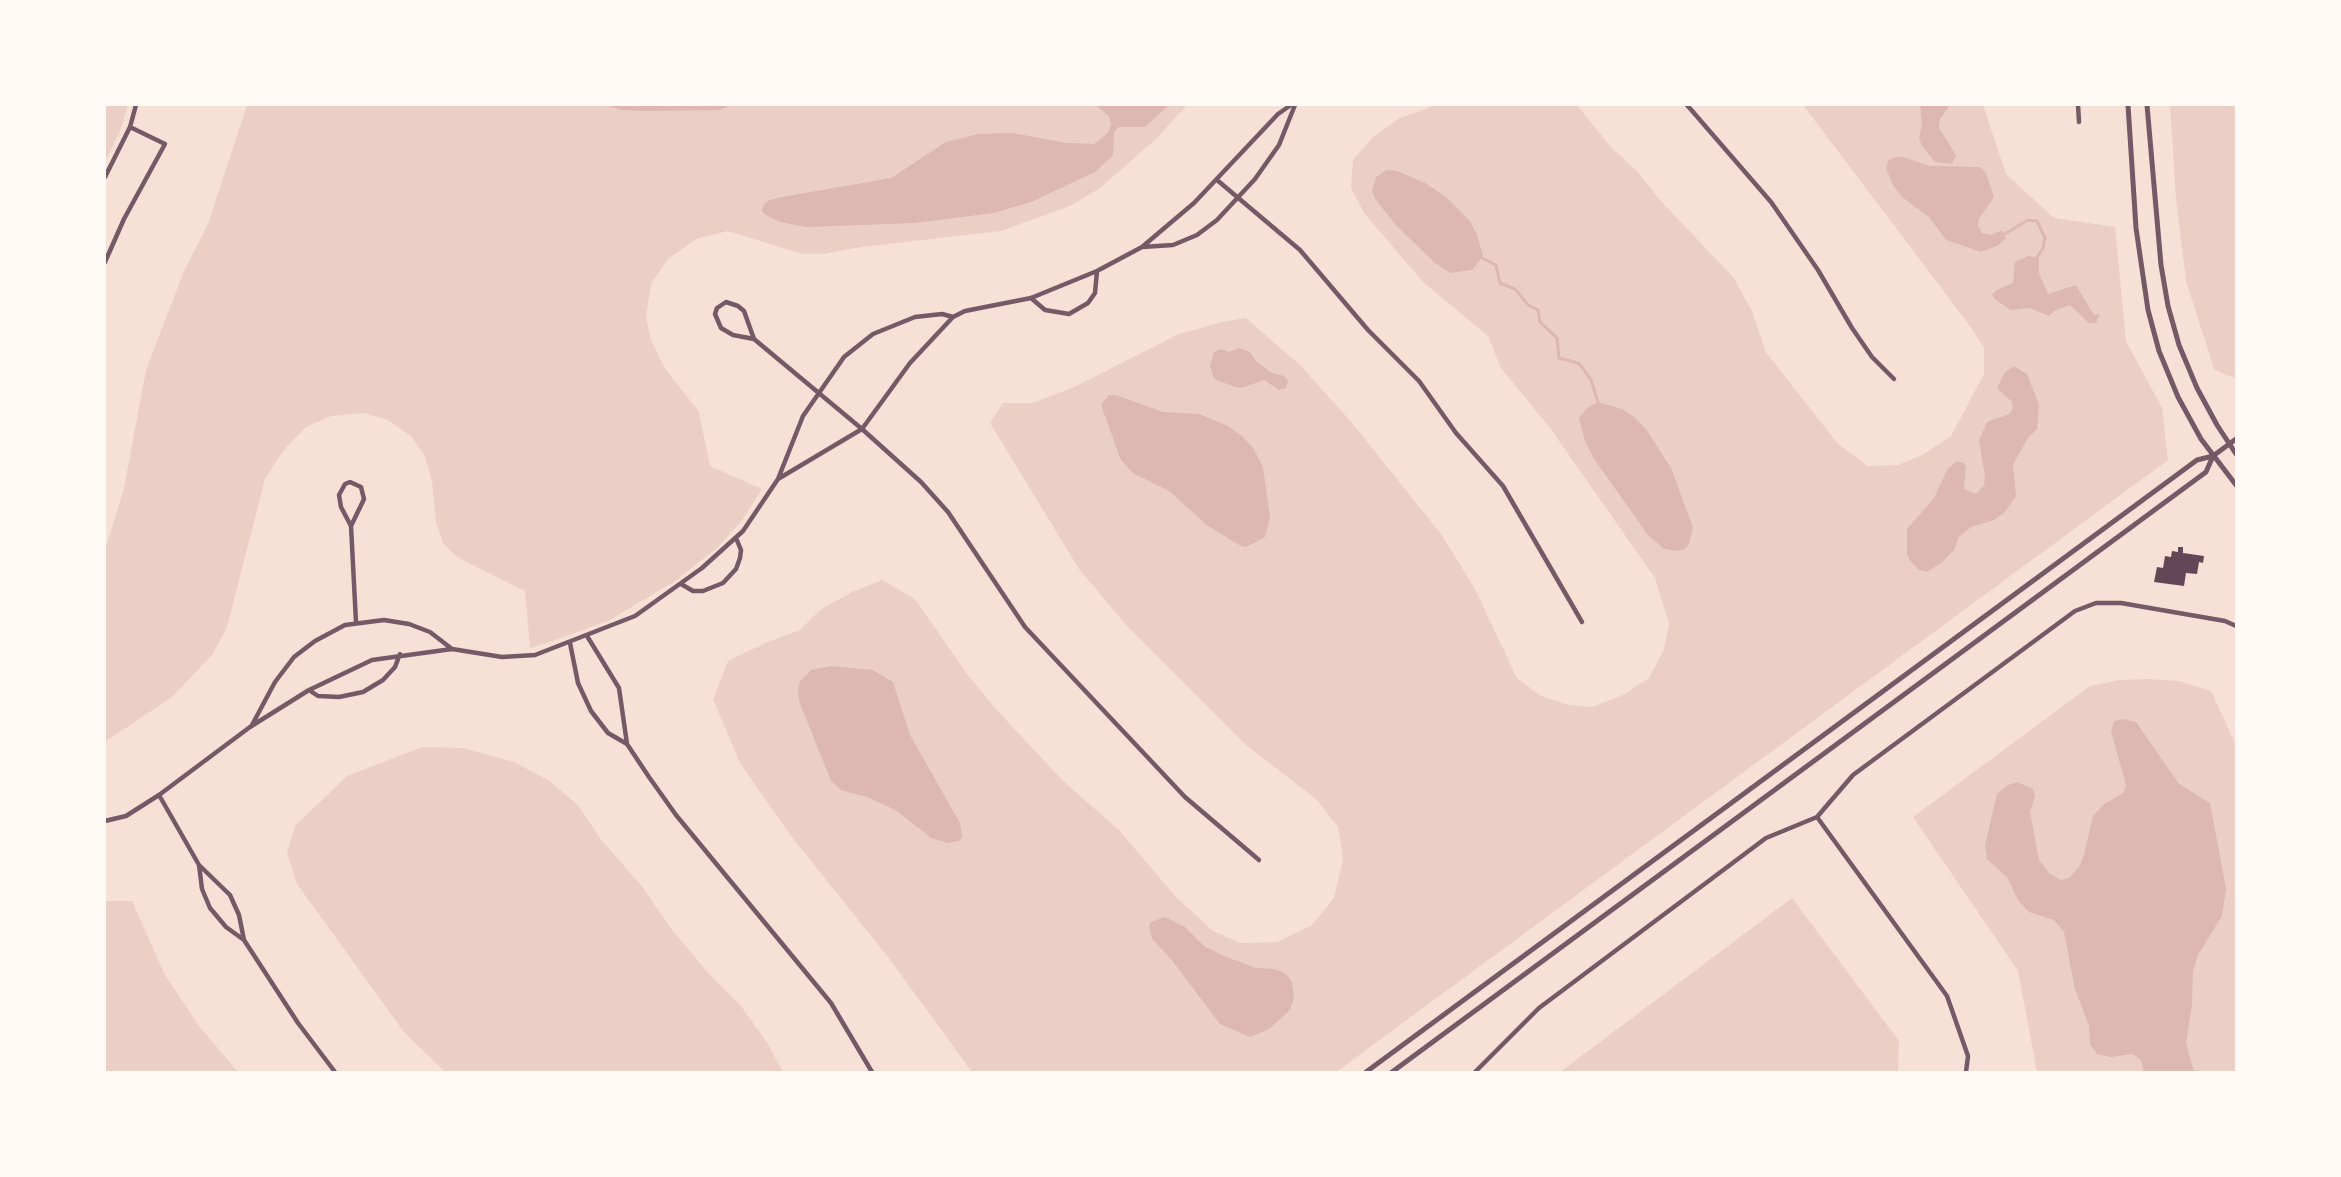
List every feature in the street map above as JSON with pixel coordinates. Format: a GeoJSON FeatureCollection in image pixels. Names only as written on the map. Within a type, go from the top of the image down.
{"type":"FeatureCollection","features":[{"type":"Feature","properties":{"kind":"street"},"geometry":{"type":"LineString","coordinates":[[105,177],[130,127],[136,105]]}},
{"type":"Feature","properties":{"kind":"street"},"geometry":{"type":"LineString","coordinates":[[778,479],[862,429],[910,363],[953,317],[964,311],[1031,298],[1097,271],[1142,247],[1194,203],[1278,114],[1293,105]]}},
{"type":"Feature","properties":{"kind":"street"},"geometry":{"type":"LineString","coordinates":[[1142,247],[1173,245],[1197,235],[1217,220],[1255,179],[1279,145],[1293,105]]}},
{"type":"Feature","properties":{"kind":"street"},"geometry":{"type":"LineString","coordinates":[[1687,105],[1771,202],[1818,270],[1852,328],[1893,379]]}},
{"type":"Feature","properties":{"kind":"street"},"geometry":{"type":"LineString","coordinates":[[2078,105],[2079,122]]}},
{"type":"Feature","properties":{"kind":"street"},"geometry":{"type":"LineString","coordinates":[[2128,105],[2136,228],[2148,310],[2159,351],[2178,397],[2213,456],[2236,485]]}},
{"type":"Feature","properties":{"kind":"street"},"geometry":{"type":"LineString","coordinates":[[2147,105],[2161,265],[2168,306],[2179,345],[2197,388],[2236,454]]}},
{"type":"Feature","properties":{"kind":"street"},"geometry":{"type":"LineString","coordinates":[[105,262],[124,219],[165,144],[130,127]]}},
{"type":"Feature","properties":{"kind":"street"},"geometry":{"type":"LineString","coordinates":[[1216,180],[1300,250],[1368,330],[1419,381],[1456,434],[1503,486],[1582,622]]}},
{"type":"Feature","properties":{"kind":"street"},"geometry":{"type":"LineString","coordinates":[[1031,298],[1045,310],[1069,314],[1088,303],[1095,293],[1097,271]]}},
{"type":"Feature","properties":{"kind":"street"},"geometry":{"type":"LineString","coordinates":[[754,339],[744,312],[738,306],[726,303],[717,308],[715,314],[721,327],[733,335],[754,339],[862,429],[921,482],[948,512],[1025,627],[1040,645],[1185,797],[1259,860]]}},
{"type":"Feature","properties":{"kind":"street"},"geometry":{"type":"LineString","coordinates":[[105,821],[126,816],[159,795],[250,727],[309,690],[372,660],[400,654],[452,649],[502,657],[535,655],[635,616],[681,584],[736,538],[778,479],[803,416],[844,357],[873,334],[915,317],[942,314],[953,317]]}},
{"type":"Feature","properties":{"kind":"street"},"geometry":{"type":"LineString","coordinates":[[1366,1072],[2197,460],[2213,456],[2236,439]]}},
{"type":"Feature","properties":{"kind":"street"},"geometry":{"type":"LineString","coordinates":[[1392,1072],[2206,472],[2213,456]]}},
{"type":"Feature","properties":{"kind":"street"},"geometry":{"type":"LineString","coordinates":[[351,526],[364,499],[361,487],[350,482],[345,484],[339,495],[341,507],[351,526],[356,622]]}},
{"type":"Feature","properties":{"kind":"street"},"geometry":{"type":"LineString","coordinates":[[681,584],[693,591],[704,591],[723,583],[736,569],[740,558],[741,550],[736,538]]}},
{"type":"Feature","properties":{"kind":"street"},"geometry":{"type":"LineString","coordinates":[[1475,1072],[1539,1008],[1766,838],[1817,817],[1853,775],[2075,611],[2096,603],[2121,603],[2225,621],[2236,626]]}},
{"type":"Feature","properties":{"kind":"street"},"geometry":{"type":"LineString","coordinates":[[250,727],[275,682],[294,657],[315,641],[356,622],[384,620],[409,624],[430,632],[452,649]]}},
{"type":"Feature","properties":{"kind":"street"},"geometry":{"type":"LineString","coordinates":[[587,636],[619,688],[627,744]]}},
{"type":"Feature","properties":{"kind":"street"},"geometry":{"type":"LineString","coordinates":[[570,643],[578,683],[591,711],[608,733],[627,744],[676,815],[831,1003],[872,1072]]}},
{"type":"Feature","properties":{"kind":"street"},"geometry":{"type":"LineString","coordinates":[[309,690],[318,696],[339,697],[363,692],[383,680],[395,667],[400,654]]}},
{"type":"Feature","properties":{"kind":"street"},"geometry":{"type":"LineString","coordinates":[[159,795],[199,865],[230,895],[239,915],[244,940]]}},
{"type":"Feature","properties":{"kind":"street"},"geometry":{"type":"LineString","coordinates":[[1817,817],[1947,996],[1968,1056],[1966,1072]]}},
{"type":"Feature","properties":{"kind":"street"},"geometry":{"type":"LineString","coordinates":[[199,865],[202,889],[210,908],[226,927],[244,940],[298,1023],[335,1072]]}},
{"type":"Feature","properties":{"kind":"shaded area"},"geometry":{"type":"Polygon","coordinates":[[[105,105],[128,105],[120,132],[105,162],[105,105]]]}},
{"type":"Feature","properties":{"kind":"shaded area"},"geometry":{"type":"Polygon","coordinates":[[[247,105],[1187,105],[1156,139],[1100,188],[1070,206],[1001,231],[862,247],[823,254],[802,254],[728,231],[696,239],[668,259],[651,284],[646,317],[651,340],[664,367],[699,412],[710,466],[762,489],[743,519],[717,548],[675,581],[608,621],[530,648],[525,591],[457,557],[443,543],[436,522],[432,482],[425,456],[411,436],[388,420],[364,413],[331,416],[306,427],[283,451],[265,479],[227,627],[213,654],[172,697],[105,742],[105,550],[124,488],[146,370],[184,271],[208,224],[247,105]]]}},
{"type":"Feature","properties":{"kind":"shaded area"},"geometry":{"type":"Polygon","coordinates":[[[606,105],[731,105],[720,110],[643,111],[621,110],[606,105]]]}},
{"type":"Feature","properties":{"kind":"shaded area"},"geometry":{"type":"Polygon","coordinates":[[[1095,105],[1169,105],[1145,127],[1119,127],[1114,132],[1113,155],[1095,172],[1031,202],[994,213],[915,223],[807,227],[780,222],[764,214],[762,210],[764,204],[770,200],[782,197],[891,178],[946,142],[978,134],[1012,133],[1067,143],[1094,144],[1108,133],[1111,125],[1109,116],[1095,105]]]}},
{"type":"Feature","properties":{"kind":"shaded area"},"geometry":{"type":"Polygon","coordinates":[[[1436,105],[1577,105],[1610,146],[1638,172],[1659,199],[1733,277],[1752,311],[1766,352],[1838,444],[1868,466],[1898,465],[1924,454],[1951,436],[1984,374],[1984,348],[1970,326],[1803,105],[1983,105],[2006,174],[2054,218],[2115,227],[2126,341],[2162,408],[2168,460],[1336,1072],[972,1072],[891,961],[791,836],[740,763],[713,699],[728,661],[765,643],[800,630],[820,610],[852,592],[882,580],[915,599],[967,674],[996,709],[1062,780],[1120,831],[1174,895],[1213,931],[1240,943],[1277,942],[1312,925],[1334,898],[1343,859],[1338,827],[1317,800],[1245,744],[1127,626],[1079,569],[990,423],[1003,403],[1033,403],[1074,387],[1179,334],[1246,318],[1301,366],[1353,424],[1441,534],[1474,587],[1517,678],[1541,696],[1569,705],[1592,707],[1623,695],[1649,678],[1664,649],[1669,624],[1655,578],[1550,428],[1501,368],[1488,336],[1423,282],[1364,213],[1351,188],[1353,160],[1373,137],[1400,118],[1436,105]]]}},
{"type":"Feature","properties":{"kind":"shaded area"},"geometry":{"type":"Polygon","coordinates":[[[1920,105],[1950,105],[1940,119],[1939,128],[1956,155],[1952,164],[1935,162],[1922,146],[1919,139],[1922,123],[1920,105]]]}},
{"type":"Feature","properties":{"kind":"shaded area"},"geometry":{"type":"Polygon","coordinates":[[[2170,105],[2236,105],[2236,379],[2214,369],[2186,281],[2176,199],[2170,105]]]}},
{"type":"Feature","properties":{"kind":"shaded area"},"geometry":{"type":"Polygon","coordinates":[[[1895,157],[1903,157],[1930,166],[1980,167],[1986,173],[1994,197],[1979,219],[1978,226],[1982,233],[1991,235],[2002,230],[2006,239],[1997,246],[1981,252],[1946,240],[1929,217],[1902,197],[1893,185],[1886,168],[1888,161],[1895,157]]]}},
{"type":"Feature","properties":{"kind":"shaded area"},"geometry":{"type":"Polygon","coordinates":[[[1387,170],[1397,171],[1425,183],[1446,197],[1470,221],[1483,256],[1472,270],[1450,273],[1434,262],[1396,225],[1376,200],[1372,191],[1376,177],[1387,170]]]}},
{"type":"Feature","properties":{"kind":"shaded area"},"geometry":{"type":"Polygon","coordinates":[[[2028,256],[2039,258],[2039,273],[2048,294],[2076,285],[2094,315],[2100,314],[2096,323],[2089,323],[2070,305],[2054,311],[2049,316],[2030,308],[2011,310],[1996,300],[1992,295],[1997,290],[2013,283],[2015,262],[2028,256]]]}},
{"type":"Feature","properties":{"kind":"shaded area"},"geometry":{"type":"Polygon","coordinates":[[[1239,348],[1250,352],[1256,361],[1272,373],[1284,376],[1288,381],[1286,388],[1279,390],[1264,380],[1242,388],[1214,379],[1210,366],[1214,352],[1221,349],[1229,352],[1239,348]]]}},
{"type":"Feature","properties":{"kind":"shaded area"},"geometry":{"type":"Polygon","coordinates":[[[2014,366],[2027,374],[2039,405],[2037,429],[2027,439],[2013,465],[2016,496],[2005,512],[1994,520],[1971,527],[1959,537],[1954,550],[1941,563],[1927,572],[1919,570],[1907,554],[1907,529],[1934,498],[1948,468],[1956,462],[1963,462],[1966,467],[1964,489],[1976,494],[1984,485],[1985,477],[1979,440],[1987,422],[2009,414],[2013,408],[2012,402],[1997,388],[2005,372],[2014,366]]]}},
{"type":"Feature","properties":{"kind":"shaded area"},"geometry":{"type":"Polygon","coordinates":[[[1109,395],[1116,395],[1163,412],[1199,414],[1228,426],[1242,436],[1253,448],[1263,467],[1270,518],[1265,537],[1246,547],[1241,546],[1208,526],[1169,491],[1133,473],[1121,460],[1101,405],[1109,395]]]}},
{"type":"Feature","properties":{"kind":"shaded area"},"geometry":{"type":"Polygon","coordinates":[[[1598,402],[1622,409],[1633,416],[1646,429],[1671,468],[1693,528],[1689,544],[1685,549],[1678,551],[1664,549],[1648,535],[1594,459],[1585,441],[1579,418],[1587,408],[1598,402]]]}},
{"type":"Feature","properties":{"kind":"shaded area"},"geometry":{"type":"Polygon","coordinates":[[[830,666],[873,670],[893,682],[910,735],[960,823],[962,837],[959,841],[948,843],[931,838],[897,811],[870,798],[841,790],[831,781],[799,701],[798,690],[800,681],[811,670],[830,666]]]}},
{"type":"Feature","properties":{"kind":"shaded area"},"geometry":{"type":"Polygon","coordinates":[[[2120,680],[2179,681],[2211,691],[2236,745],[2236,1072],[2037,1072],[2018,971],[1913,817],[2090,686],[2120,680]]]}},
{"type":"Feature","properties":{"kind":"shaded area"},"geometry":{"type":"Polygon","coordinates":[[[2123,719],[2136,722],[2179,784],[2210,803],[2226,889],[2222,916],[2198,955],[2193,971],[2192,1004],[2186,1043],[2194,1072],[2144,1072],[2141,1060],[2133,1054],[2110,1057],[2097,1054],[2090,1044],[2089,1026],[2075,989],[2064,932],[2054,920],[2029,912],[2018,900],[2007,877],[1987,859],[1985,845],[1997,794],[2008,785],[2017,782],[2033,789],[2035,796],[2030,812],[2039,860],[2050,874],[2061,880],[2069,878],[2079,867],[2084,855],[2093,816],[2104,804],[2123,793],[2126,785],[2111,731],[2114,721],[2123,719]]]}},
{"type":"Feature","properties":{"kind":"shaded area"},"geometry":{"type":"Polygon","coordinates":[[[422,747],[464,748],[514,762],[548,780],[578,805],[602,841],[641,885],[673,931],[709,974],[741,1006],[768,1044],[783,1072],[445,1072],[404,1032],[297,884],[287,853],[295,826],[347,776],[422,747]]]}},
{"type":"Feature","properties":{"kind":"shaded area"},"geometry":{"type":"Polygon","coordinates":[[[1792,898],[1899,1041],[1898,1072],[1560,1072],[1792,898]]]}},
{"type":"Feature","properties":{"kind":"shaded area"},"geometry":{"type":"Polygon","coordinates":[[[105,901],[132,901],[165,975],[200,1027],[238,1072],[105,1072],[105,901]]]}},
{"type":"Feature","properties":{"kind":"shaded area"},"geometry":{"type":"Polygon","coordinates":[[[1165,917],[1185,927],[1204,946],[1224,956],[1256,968],[1275,969],[1286,974],[1292,982],[1294,997],[1290,1010],[1269,1029],[1250,1037],[1220,1024],[1171,959],[1152,939],[1149,926],[1151,922],[1165,917]]]}},
{"type":"Feature","properties":{"kind":"building"},"geometry":{"type":"Polygon","coordinates":[[[2178,547],[2183,547],[2183,553],[2204,556],[2203,563],[2199,562],[2197,574],[2186,573],[2184,586],[2154,582],[2157,567],[2163,568],[2165,556],[2171,557],[2172,551],[2178,552],[2178,547]]]}},
{"type":"Feature","properties":{"kind":"waterway"},"geometry":{"type":"LineString","coordinates":[[2003,235],[2028,220],[2037,221],[2045,238],[2043,248],[2036,259]]}},
{"type":"Feature","properties":{"kind":"waterway"},"geometry":{"type":"LineString","coordinates":[[1482,258],[1496,265],[1500,283],[1515,289],[1528,305],[1538,310],[1540,322],[1557,338],[1559,358],[1578,363],[1582,367],[1591,380],[1598,402]]}}]}
